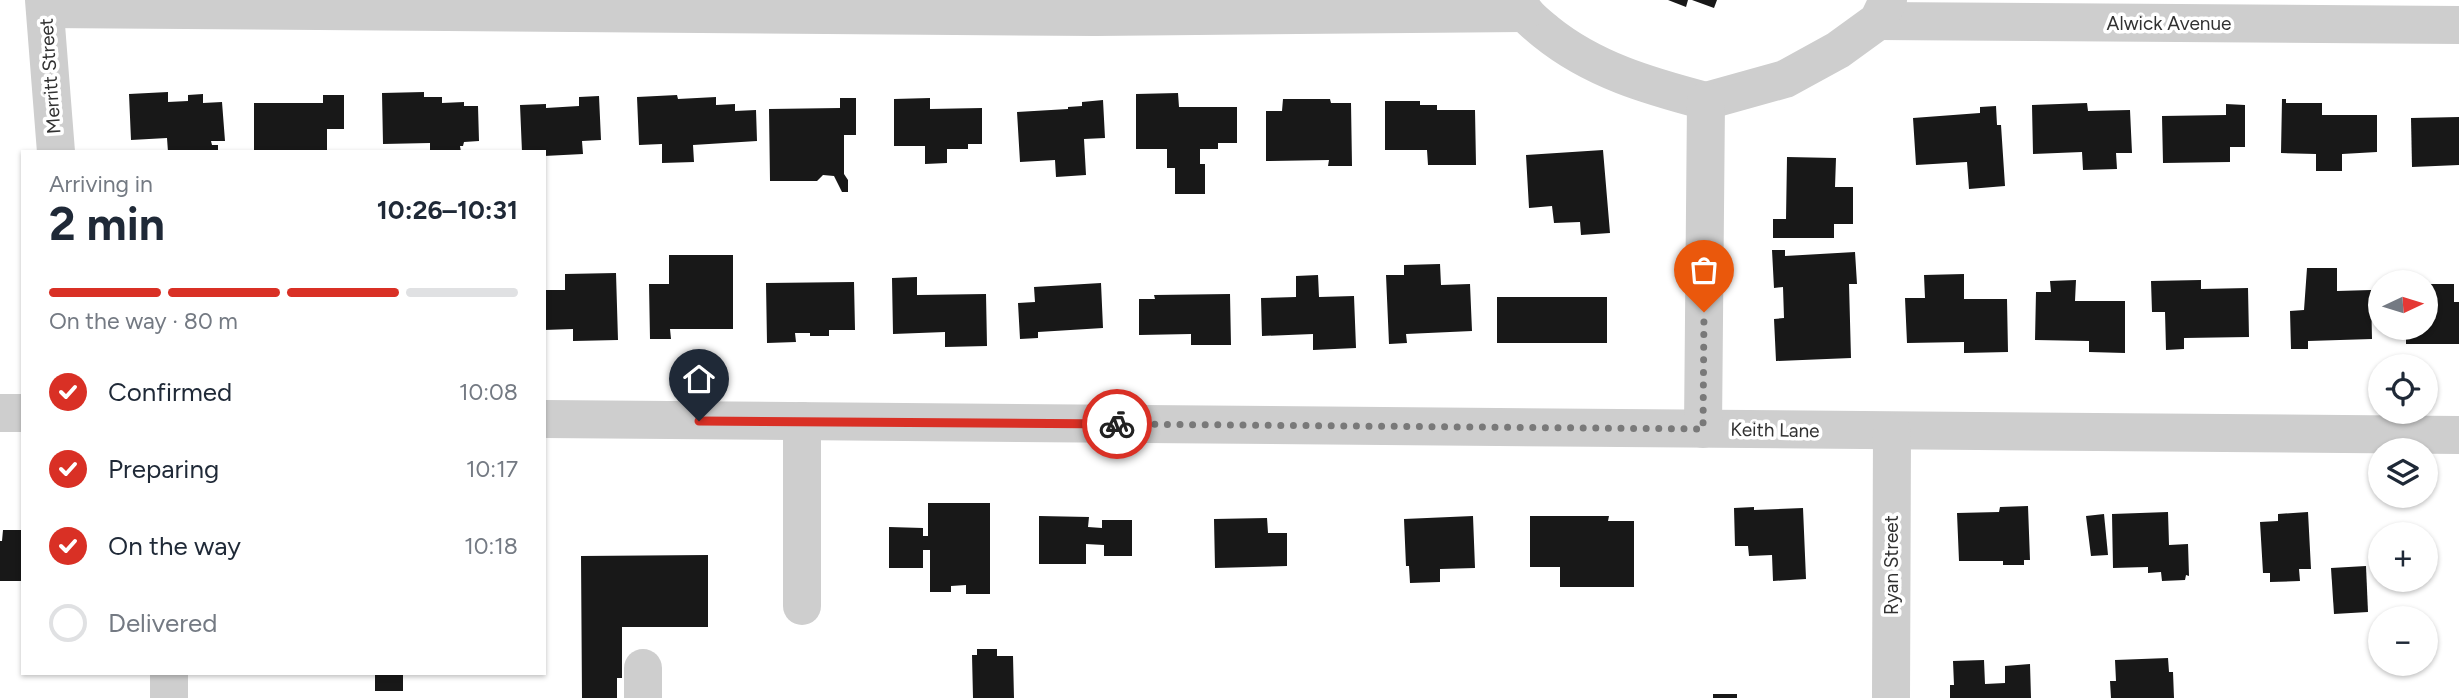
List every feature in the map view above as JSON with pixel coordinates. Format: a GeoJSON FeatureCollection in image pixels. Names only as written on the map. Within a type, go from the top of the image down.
{"type":"FeatureCollection","features":[{"type":"Feature","properties":{"kind":"street"},"geometry":{"type":"LineString","coordinates":[[44,5],[1082,17],[1520,6],[1563,46],[1610,72],[1706,101],[1785,79],[1838,50],[1883,10]]}},
{"type":"Feature","properties":{"kind":"street","name":"Merritt Street"},"geometry":{"type":"LineString","coordinates":[[44,5],[56,150]]}},
{"type":"Feature","properties":{"kind":"street","name":"Alwick Avenue"},"geometry":{"type":"LineString","coordinates":[[1883,10],[2459,25]]}},
{"type":"Feature","properties":{"kind":"street"},"geometry":{"type":"LineString","coordinates":[[1703,429],[1706,101]]}},
{"type":"Feature","properties":{"kind":"street"},"geometry":{"type":"LineString","coordinates":[[0,413],[21,413]]}},
{"type":"Feature","properties":{"kind":"street","name":"Keith Lane"},"geometry":{"type":"LineString","coordinates":[[546,419],[2459,435]]}},
{"type":"Feature","properties":{"kind":"street"},"geometry":{"type":"LineString","coordinates":[[802,421],[803,606]]}},
{"type":"Feature","properties":{"kind":"street","name":"Ryan Street"},"geometry":{"type":"LineString","coordinates":[[1891,698],[1892,432]]}},
{"type":"Feature","properties":{"kind":"street"},"geometry":{"type":"LineString","coordinates":[[169,675],[169,698]]}},
{"type":"Feature","properties":{"kind":"building"},"geometry":{"type":"Polygon","coordinates":[[[1668,0],[1688,0],[1686,7],[1668,0]]]}},
{"type":"Feature","properties":{"kind":"building"},"geometry":{"type":"Polygon","coordinates":[[[1692,0],[1717,0],[1714,8],[1692,0]]]}},
{"type":"Feature","properties":{"kind":"building"},"geometry":{"type":"Polygon","coordinates":[[[168,92],[168,102],[188,101],[188,95],[203,94],[203,103],[222,102],[225,141],[211,141],[212,145],[218,145],[218,150],[168,150],[167,138],[131,140],[129,94],[168,92]]]}},
{"type":"Feature","properties":{"kind":"building"},"geometry":{"type":"Polygon","coordinates":[[[424,92],[424,97],[442,97],[442,103],[464,102],[464,106],[478,106],[479,141],[464,142],[463,146],[460,146],[461,150],[430,150],[430,143],[383,144],[382,93],[424,92]]]}},
{"type":"Feature","properties":{"kind":"building"},"geometry":{"type":"Polygon","coordinates":[[[1178,93],[1179,107],[1237,107],[1237,143],[1218,143],[1218,149],[1200,149],[1200,164],[1205,164],[1205,194],[1175,194],[1175,168],[1167,168],[1167,149],[1136,149],[1136,94],[1178,93]]]}},
{"type":"Feature","properties":{"kind":"building"},"geometry":{"type":"Polygon","coordinates":[[[323,95],[344,95],[344,129],[327,129],[327,150],[254,150],[254,103],[323,103],[323,95]]]}},
{"type":"Feature","properties":{"kind":"building"},"geometry":{"type":"Polygon","coordinates":[[[677,95],[678,99],[716,97],[716,105],[735,104],[735,111],[756,110],[757,141],[693,145],[694,162],[662,163],[662,144],[639,145],[637,97],[677,95]]]}},
{"type":"Feature","properties":{"kind":"building"},"geometry":{"type":"Polygon","coordinates":[[[599,96],[601,140],[582,141],[583,154],[546,156],[546,150],[522,150],[520,105],[546,104],[546,108],[579,106],[579,97],[599,96]]]}},
{"type":"Feature","properties":{"kind":"building"},"geometry":{"type":"Polygon","coordinates":[[[840,98],[856,98],[856,135],[844,135],[844,174],[848,180],[848,192],[842,192],[834,176],[823,175],[817,181],[770,181],[769,109],[840,108],[840,98]]]}},
{"type":"Feature","properties":{"kind":"building"},"geometry":{"type":"Polygon","coordinates":[[[930,98],[930,109],[982,108],[982,144],[968,144],[968,149],[947,149],[947,163],[925,164],[925,146],[894,146],[894,99],[930,98]]]}},
{"type":"Feature","properties":{"kind":"building"},"geometry":{"type":"Polygon","coordinates":[[[1283,99],[1330,99],[1331,103],[1351,103],[1352,166],[1328,166],[1329,160],[1266,161],[1266,111],[1282,111],[1283,99]]]}},
{"type":"Feature","properties":{"kind":"building"},"geometry":{"type":"Polygon","coordinates":[[[2282,99],[2286,99],[2286,103],[2322,103],[2322,115],[2377,115],[2377,152],[2342,154],[2342,171],[2316,171],[2316,154],[2281,153],[2282,99]]]}},
{"type":"Feature","properties":{"kind":"building"},"geometry":{"type":"Polygon","coordinates":[[[1103,100],[1105,138],[1084,139],[1086,175],[1056,177],[1055,160],[1020,162],[1017,112],[1068,109],[1082,106],[1082,102],[1103,100]]]}},
{"type":"Feature","properties":{"kind":"building"},"geometry":{"type":"Polygon","coordinates":[[[1385,101],[1420,101],[1420,105],[1437,105],[1437,110],[1475,110],[1476,165],[1428,165],[1427,150],[1385,150],[1385,101]]]}},
{"type":"Feature","properties":{"kind":"building"},"geometry":{"type":"Polygon","coordinates":[[[2087,103],[2088,111],[2130,110],[2132,153],[2116,153],[2117,169],[2083,170],[2082,152],[2033,154],[2032,105],[2087,103]]]}},
{"type":"Feature","properties":{"kind":"building"},"geometry":{"type":"Polygon","coordinates":[[[2226,104],[2245,105],[2245,147],[2230,147],[2230,162],[2163,163],[2162,116],[2226,115],[2226,104]]]}},
{"type":"Feature","properties":{"kind":"building"},"geometry":{"type":"Polygon","coordinates":[[[1996,106],[1997,125],[2001,125],[2005,186],[1969,189],[1967,162],[1916,165],[1913,118],[1980,113],[1980,107],[1996,106]]]}},
{"type":"Feature","properties":{"kind":"building"},"geometry":{"type":"Polygon","coordinates":[[[2459,117],[2459,165],[2412,167],[2411,118],[2459,117]]]}},
{"type":"Feature","properties":{"kind":"building"},"geometry":{"type":"Polygon","coordinates":[[[1603,150],[1610,233],[1581,235],[1580,222],[1554,223],[1552,206],[1529,208],[1526,155],[1603,150]]]}},
{"type":"Feature","properties":{"kind":"building"},"geometry":{"type":"Polygon","coordinates":[[[1787,157],[1836,158],[1835,187],[1853,187],[1853,224],[1834,224],[1834,238],[1773,238],[1773,219],[1786,219],[1787,157]]]}},
{"type":"Feature","properties":{"kind":"building"},"geometry":{"type":"Polygon","coordinates":[[[1772,250],[1785,250],[1785,256],[1855,252],[1857,284],[1849,284],[1851,358],[1776,361],[1774,319],[1784,318],[1783,287],[1774,288],[1772,250]]]}},
{"type":"Feature","properties":{"kind":"building"},"geometry":{"type":"Polygon","coordinates":[[[669,255],[733,255],[733,329],[670,329],[671,339],[650,339],[649,284],[669,284],[669,255]]]}},
{"type":"Feature","properties":{"kind":"building"},"geometry":{"type":"Polygon","coordinates":[[[1440,264],[1441,285],[1470,284],[1472,331],[1406,334],[1407,343],[1389,344],[1386,275],[1404,275],[1404,265],[1440,264]]]}},
{"type":"Feature","properties":{"kind":"building"},"geometry":{"type":"Polygon","coordinates":[[[2307,268],[2337,268],[2337,291],[2368,290],[2368,339],[2308,341],[2308,349],[2291,349],[2290,311],[2304,310],[2307,268]]]}},
{"type":"Feature","properties":{"kind":"building"},"geometry":{"type":"Polygon","coordinates":[[[616,273],[618,340],[573,341],[573,329],[546,330],[546,290],[565,290],[565,274],[616,273]]]}},
{"type":"Feature","properties":{"kind":"building"},"geometry":{"type":"Polygon","coordinates":[[[1964,274],[1964,299],[2007,299],[2008,352],[1964,353],[1964,342],[1907,343],[1905,298],[1925,298],[1924,275],[1964,274]]]}},
{"type":"Feature","properties":{"kind":"building"},"geometry":{"type":"Polygon","coordinates":[[[1318,275],[1319,297],[1354,296],[1356,348],[1313,350],[1313,334],[1262,336],[1261,298],[1296,297],[1296,276],[1318,275]]]}},
{"type":"Feature","properties":{"kind":"building"},"geometry":{"type":"Polygon","coordinates":[[[917,277],[917,295],[986,294],[987,346],[945,347],[945,332],[893,334],[892,278],[917,277]]]}},
{"type":"Feature","properties":{"kind":"building"},"geometry":{"type":"Polygon","coordinates":[[[2076,280],[2075,301],[2125,301],[2125,353],[2089,352],[2089,341],[2035,340],[2036,292],[2051,292],[2050,281],[2076,280]]]}},
{"type":"Feature","properties":{"kind":"building"},"geometry":{"type":"Polygon","coordinates":[[[2201,280],[2201,289],[2248,288],[2249,337],[2184,338],[2184,349],[2166,350],[2165,312],[2152,312],[2151,281],[2201,280]]]}},
{"type":"Feature","properties":{"kind":"building"},"geometry":{"type":"Polygon","coordinates":[[[854,282],[855,330],[829,330],[829,336],[795,333],[796,342],[767,343],[766,283],[854,282]]]}},
{"type":"Feature","properties":{"kind":"building"},"geometry":{"type":"Polygon","coordinates":[[[1101,283],[1103,328],[1038,332],[1038,338],[1020,339],[1018,303],[1035,302],[1034,287],[1101,283]]]}},
{"type":"Feature","properties":{"kind":"building"},"geometry":{"type":"Polygon","coordinates":[[[2438,284],[2454,284],[2454,302],[2459,302],[2459,344],[2406,344],[2406,340],[2438,340],[2438,284]]]}},
{"type":"Feature","properties":{"kind":"building"},"geometry":{"type":"Polygon","coordinates":[[[1230,294],[1231,345],[1191,345],[1191,334],[1139,335],[1139,299],[1155,299],[1154,295],[1230,294]]]}},
{"type":"Feature","properties":{"kind":"building"},"geometry":{"type":"Polygon","coordinates":[[[1497,297],[1607,297],[1607,343],[1497,343],[1497,297]]]}},
{"type":"Feature","properties":{"kind":"building"},"geometry":{"type":"Polygon","coordinates":[[[928,503],[990,503],[990,594],[966,594],[966,585],[951,586],[951,592],[930,592],[930,550],[923,550],[923,568],[889,568],[889,527],[923,528],[923,536],[928,536],[928,503]]]}},
{"type":"Feature","properties":{"kind":"building"},"geometry":{"type":"Polygon","coordinates":[[[2028,506],[2030,560],[2024,560],[2024,565],[2003,565],[2003,561],[1959,561],[1957,513],[1999,512],[2000,507],[2028,506]]]}},
{"type":"Feature","properties":{"kind":"building"},"geometry":{"type":"Polygon","coordinates":[[[1754,507],[1754,510],[1803,508],[1806,579],[1773,581],[1772,555],[1749,556],[1748,546],[1735,546],[1734,508],[1754,507]]]}},
{"type":"Feature","properties":{"kind":"building"},"geometry":{"type":"Polygon","coordinates":[[[2168,512],[2169,545],[2188,544],[2189,576],[2186,575],[2185,580],[2162,581],[2161,572],[2148,573],[2148,567],[2113,568],[2112,514],[2168,512]]]}},
{"type":"Feature","properties":{"kind":"building"},"geometry":{"type":"Polygon","coordinates":[[[2308,512],[2311,569],[2299,569],[2300,581],[2270,582],[2270,573],[2263,573],[2260,522],[2278,521],[2278,514],[2308,512]]]}},
{"type":"Feature","properties":{"kind":"building"},"geometry":{"type":"Polygon","coordinates":[[[2104,514],[2108,555],[2091,556],[2086,516],[2104,514]]]}},
{"type":"Feature","properties":{"kind":"building"},"geometry":{"type":"Polygon","coordinates":[[[1039,516],[1089,517],[1088,527],[1102,528],[1102,520],[1132,520],[1132,556],[1104,556],[1104,545],[1086,544],[1086,564],[1039,564],[1039,516]]]}},
{"type":"Feature","properties":{"kind":"building"},"geometry":{"type":"Polygon","coordinates":[[[1473,516],[1475,568],[1440,569],[1440,582],[1410,583],[1409,566],[1406,566],[1404,519],[1473,516]]]}},
{"type":"Feature","properties":{"kind":"building"},"geometry":{"type":"Polygon","coordinates":[[[1530,516],[1609,516],[1608,521],[1634,521],[1634,587],[1560,587],[1560,567],[1530,567],[1530,516]]]}},
{"type":"Feature","properties":{"kind":"building"},"geometry":{"type":"Polygon","coordinates":[[[1267,518],[1268,533],[1287,533],[1287,566],[1215,568],[1214,519],[1267,518]]]}},
{"type":"Feature","properties":{"kind":"building"},"geometry":{"type":"Polygon","coordinates":[[[3,530],[21,530],[21,581],[0,581],[3,530]]]}},
{"type":"Feature","properties":{"kind":"building"},"geometry":{"type":"Polygon","coordinates":[[[708,555],[708,627],[622,627],[622,678],[617,678],[617,698],[582,698],[581,556],[708,555]]]}},
{"type":"Feature","properties":{"kind":"building"},"geometry":{"type":"Polygon","coordinates":[[[2366,566],[2368,612],[2334,614],[2331,568],[2366,566]]]}},
{"type":"Feature","properties":{"kind":"building"},"geometry":{"type":"Polygon","coordinates":[[[977,649],[997,649],[997,656],[1013,656],[1014,698],[973,698],[972,655],[977,655],[977,649]]]}},
{"type":"Feature","properties":{"kind":"building"},"geometry":{"type":"Polygon","coordinates":[[[2168,658],[2169,672],[2173,672],[2174,698],[2111,698],[2110,681],[2116,681],[2115,660],[2168,658]]]}},
{"type":"Feature","properties":{"kind":"building"},"geometry":{"type":"Polygon","coordinates":[[[1984,660],[1985,684],[2005,683],[2005,666],[2030,664],[2031,698],[1950,698],[1950,685],[1954,685],[1953,661],[1984,660]]]}},
{"type":"Feature","properties":{"kind":"building"},"geometry":{"type":"Polygon","coordinates":[[[375,675],[403,675],[403,691],[375,691],[375,675]]]}},
{"type":"Feature","properties":{"kind":"building"},"geometry":{"type":"Polygon","coordinates":[[[1713,694],[1737,694],[1737,698],[1713,698],[1713,694]]]}},
{"type":"Feature","properties":{"kind":"way so far"},"geometry":{"type":"LineString","coordinates":[[1117,424],[1703,429],[1704,312]]}},
{"type":"Feature","properties":{"kind":"route"},"geometry":{"type":"LineString","coordinates":[[699,421],[1117,424]]}}]}
